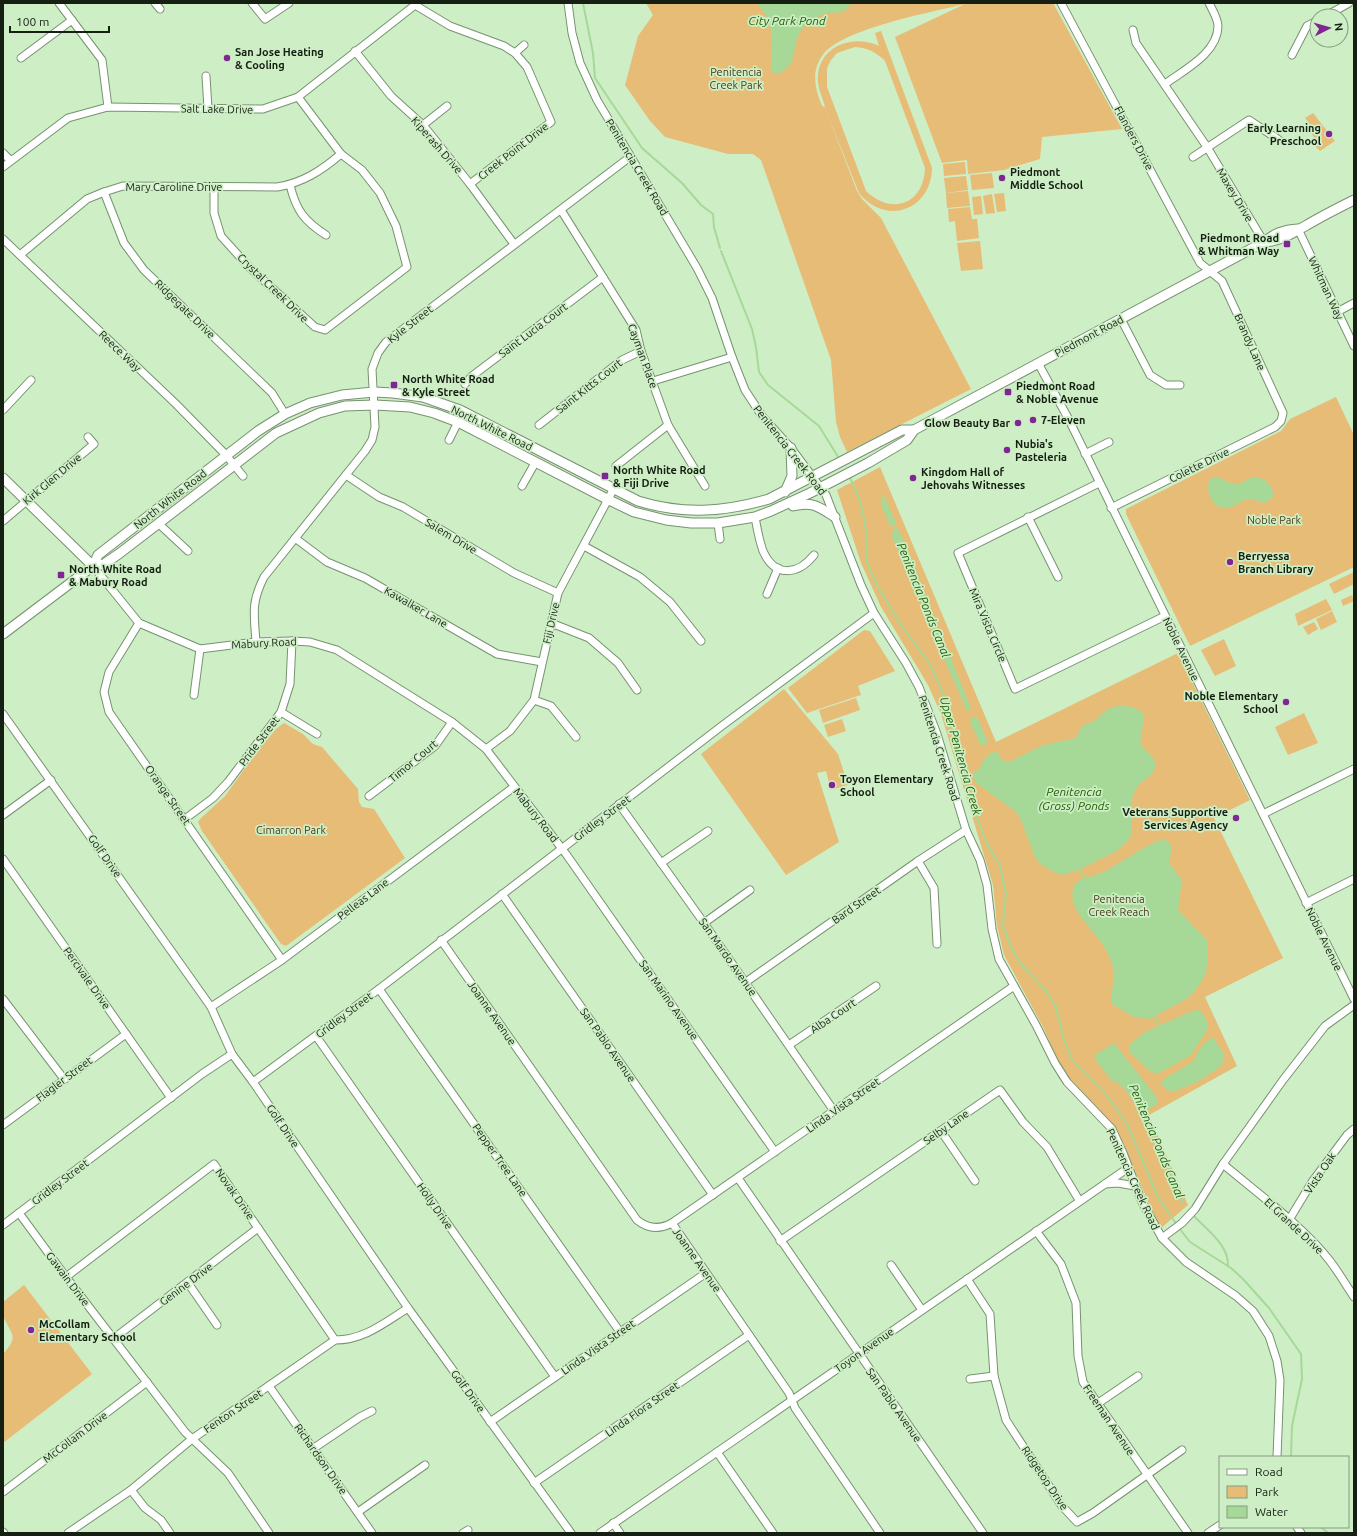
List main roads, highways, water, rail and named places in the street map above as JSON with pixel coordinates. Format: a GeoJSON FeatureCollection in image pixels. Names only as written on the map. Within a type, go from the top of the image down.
{"type":"FeatureCollection","features":[{"type":"Feature","properties":{"kind":"main road","name":"Piedmont Road"},"geometry":{"type":"LineString","coordinates":[[838,479],[907,440],[914,430],[1264,242],[1272,235],[1279,232],[1298,229],[1354,200]]}},
{"type":"Feature","properties":{"kind":"main road","name":"North White Road"},"geometry":{"type":"LineString","coordinates":[[3,634],[92,566],[98,555],[226,455],[285,414],[310,402],[342,395],[374,392],[424,397],[460,410],[613,490],[638,501],[670,509],[715,511],[747,505],[769,499],[785,492],[832,467]]}},
{"type":"Feature","properties":{"kind":"main road","name":"North White Road"},"geometry":{"type":"LineString","coordinates":[[92,566],[104,564],[159,524],[276,433],[319,413],[345,406],[375,405],[410,407],[434,413],[458,422],[607,500],[638,513],[666,520],[718,523],[754,517],[781,507],[838,479]]}},
{"type":"Feature","properties":{"kind":"main road","name":"Piedmont Road"},"geometry":{"type":"LineString","coordinates":[[832,467],[902,430],[914,430]]}},
{"type":"Feature","properties":{"kind":"main road"},"geometry":{"type":"LineString","coordinates":[[785,492],[792,476],[791,448]]}},
{"type":"Feature","properties":{"kind":"main road"},"geometry":{"type":"LineString","coordinates":[[3,478],[92,566]]}},
{"type":"Feature","properties":{"kind":"main road"},"geometry":{"type":"LineString","coordinates":[[781,507],[804,503],[813,504],[835,517]]}},
{"type":"Feature","properties":{"kind":"water","name":"City Park Pond"},"geometry":{"type":"Polygon","coordinates":[[[757,3],[852,3],[843,12],[824,14],[812,20],[805,26],[797,38],[792,61],[789,66],[777,74],[773,73],[771,69],[772,34],[767,19],[757,3]]]}},
{"type":"Feature","properties":{"kind":"water"},"geometry":{"type":"Polygon","coordinates":[[[1217,477],[1235,484],[1240,484],[1253,477],[1261,478],[1268,482],[1272,489],[1273,497],[1264,503],[1248,499],[1228,508],[1223,508],[1214,503],[1208,489],[1210,479],[1217,477]]]}},
{"type":"Feature","properties":{"kind":"water"},"geometry":{"type":"Polygon","coordinates":[[[884,496],[896,525],[891,527],[882,507],[881,497],[884,496]]]}},
{"type":"Feature","properties":{"kind":"water"},"geometry":{"type":"Polygon","coordinates":[[[893,529],[898,529],[909,553],[936,624],[932,625],[892,537],[893,529]]]}},
{"type":"Feature","properties":{"kind":"water"},"geometry":{"type":"Polygon","coordinates":[[[937,631],[941,634],[971,709],[967,711],[935,638],[934,633],[937,631]]]}},
{"type":"Feature","properties":{"kind":"water","name":"Penitencia (Gross) Ponds"},"geometry":{"type":"Polygon","coordinates":[[[1121,705],[1133,707],[1143,714],[1144,719],[1141,745],[1152,757],[1155,763],[1153,773],[1138,786],[1133,795],[1130,839],[1115,852],[1080,869],[1063,875],[1054,872],[1040,864],[1035,857],[1021,820],[1016,812],[975,782],[973,773],[980,768],[984,759],[996,751],[1004,762],[1011,761],[1043,745],[1076,738],[1082,726],[1094,721],[1108,709],[1121,705]]]}},
{"type":"Feature","properties":{"kind":"water"},"geometry":{"type":"Polygon","coordinates":[[[973,716],[978,719],[988,743],[981,746],[970,722],[973,716]]]}},
{"type":"Feature","properties":{"kind":"water"},"geometry":{"type":"Polygon","coordinates":[[[1163,839],[1172,846],[1169,863],[1182,880],[1178,910],[1208,941],[1208,961],[1205,975],[1197,988],[1188,998],[1149,1019],[1134,1017],[1112,1004],[1111,997],[1114,975],[1108,954],[1080,915],[1072,896],[1074,887],[1078,881],[1099,874],[1146,846],[1163,839]]]}},
{"type":"Feature","properties":{"kind":"water"},"geometry":{"type":"Polygon","coordinates":[[[1200,1010],[1208,1023],[1208,1029],[1190,1056],[1157,1074],[1146,1068],[1129,1052],[1129,1045],[1145,1032],[1192,1011],[1200,1010]]]}},
{"type":"Feature","properties":{"kind":"water"},"geometry":{"type":"Polygon","coordinates":[[[1213,1037],[1223,1053],[1224,1061],[1219,1066],[1200,1080],[1171,1092],[1161,1085],[1164,1079],[1194,1061],[1201,1047],[1213,1037]]]}},
{"type":"Feature","properties":{"kind":"water"},"geometry":{"type":"Polygon","coordinates":[[[1114,1043],[1158,1099],[1157,1104],[1144,1113],[1119,1083],[1112,1081],[1095,1059],[1095,1055],[1114,1043]]]}},
{"type":"Feature","properties":{"kind":"waterway","name":"Upper Penitencia Creek"},"geometry":{"type":"LineString","coordinates":[[583,3],[593,53],[595,78],[642,148],[682,183],[701,205],[713,214],[714,227],[720,248]]}},
{"type":"Feature","properties":{"kind":"waterway","name":"Upper Penitencia Creek"},"geometry":{"type":"LineString","coordinates":[[721,251],[752,329],[759,372],[768,385],[819,426],[840,460]]}},
{"type":"Feature","properties":{"kind":"waterway","name":"Upper Penitencia Creek"},"geometry":{"type":"LineString","coordinates":[[849,476],[862,507],[866,529],[867,562]]}},
{"type":"Feature","properties":{"kind":"waterway","name":"Upper Penitencia Creek"},"geometry":{"type":"LineString","coordinates":[[868,565],[878,587],[903,628],[930,664],[945,698],[967,787],[984,838],[1000,866],[1006,893],[1003,924],[1011,948],[1021,964],[1047,992],[1056,1007],[1063,1037],[1072,1060],[1105,1093],[1127,1124],[1158,1197],[1177,1225]]}},
{"type":"Feature","properties":{"kind":"waterway","name":"Penitencia Ponds Canal"},"geometry":{"type":"LineString","coordinates":[[933,623],[937,634]]}},
{"type":"Feature","properties":{"kind":"waterway","name":"Penitencia Ponds Canal"},"geometry":{"type":"LineString","coordinates":[[1078,867],[1086,881]]}},
{"type":"Feature","properties":{"kind":"waterway","name":"Penitencia Ponds Canal"},"geometry":{"type":"LineString","coordinates":[[1154,1015],[1160,1027]]}},
{"type":"Feature","properties":{"kind":"waterway","name":"Penitencia Ponds Canal"},"geometry":{"type":"LineString","coordinates":[[1144,1111],[1183,1203]]}},
{"type":"Feature","properties":{"kind":"waterway","name":"Penitencia Ponds Canal"},"geometry":{"type":"LineString","coordinates":[[1193,1215],[1221,1245],[1225,1251],[1228,1266]]}},
{"type":"Feature","properties":{"kind":"waterway","name":"Upper Penitencia Creek"},"geometry":{"type":"LineString","coordinates":[[1179,1228],[1190,1242],[1231,1268],[1243,1279],[1269,1308],[1301,1354],[1302,1379],[1292,1426],[1291,1456]]}},
{"type":"Feature","properties":{"kind":"waterway","name":"Upper Penitencia Creek"},"geometry":{"type":"LineString","coordinates":[[1322,1528],[1328,1533]]}},
{"type":"Feature","properties":{"kind":"place","name":"San Jose Heating & Cooling"},"geometry":{"type":"Point","coordinates":[227,58]}},
{"type":"Feature","properties":{"kind":"place","name":"Early Learning Preschool"},"geometry":{"type":"Point","coordinates":[1329,134]}},
{"type":"Feature","properties":{"kind":"place","name":"Piedmont Middle School"},"geometry":{"type":"Point","coordinates":[1002,178]}},
{"type":"Feature","properties":{"kind":"place","name":"Piedmont Road & Whitman Way"},"geometry":{"type":"Point","coordinates":[1287,244]}},
{"type":"Feature","properties":{"kind":"place","name":"North White Road & Kyle Street"},"geometry":{"type":"Point","coordinates":[394,385]}},
{"type":"Feature","properties":{"kind":"place","name":"Piedmont Road & Noble Avenue"},"geometry":{"type":"Point","coordinates":[1008,392]}},
{"type":"Feature","properties":{"kind":"place","name":"7-Eleven"},"geometry":{"type":"Point","coordinates":[1033,420]}},
{"type":"Feature","properties":{"kind":"place","name":"Glow Beauty Bar"},"geometry":{"type":"Point","coordinates":[1018,423]}},
{"type":"Feature","properties":{"kind":"place","name":"Nubia's Pasteleria"},"geometry":{"type":"Point","coordinates":[1007,450]}},
{"type":"Feature","properties":{"kind":"place","name":"North White Road & Fiji Drive"},"geometry":{"type":"Point","coordinates":[605,476]}},
{"type":"Feature","properties":{"kind":"place","name":"Kingdom Hall of Jehovahs Witnesses"},"geometry":{"type":"Point","coordinates":[913,478]}},
{"type":"Feature","properties":{"kind":"place","name":"Berryessa Branch Library"},"geometry":{"type":"Point","coordinates":[1230,562]}},
{"type":"Feature","properties":{"kind":"place","name":"North White Road & Mabury Road"},"geometry":{"type":"Point","coordinates":[61,575]}},
{"type":"Feature","properties":{"kind":"place","name":"Noble Elementary School"},"geometry":{"type":"Point","coordinates":[1286,702]}},
{"type":"Feature","properties":{"kind":"place","name":"Toyon Elementary School"},"geometry":{"type":"Point","coordinates":[832,785]}},
{"type":"Feature","properties":{"kind":"place","name":"Veterans Supportive Services Agency"},"geometry":{"type":"Point","coordinates":[1236,818]}},
{"type":"Feature","properties":{"kind":"place","name":"McCollam Elementary School"},"geometry":{"type":"Point","coordinates":[31,1330]}},
{"type":"Feature","properties":{"kind":"park label","name":"Penitencia Creek Park"},"geometry":{"type":"Point","coordinates":[736,78]}},
{"type":"Feature","properties":{"kind":"park label","name":"Noble Park"},"geometry":{"type":"Point","coordinates":[1274,520]}},
{"type":"Feature","properties":{"kind":"park label","name":"Cimarron Park"},"geometry":{"type":"Point","coordinates":[291,830]}},
{"type":"Feature","properties":{"kind":"park label","name":"Penitencia Creek Reach"},"geometry":{"type":"Point","coordinates":[1119,905]}}]}
